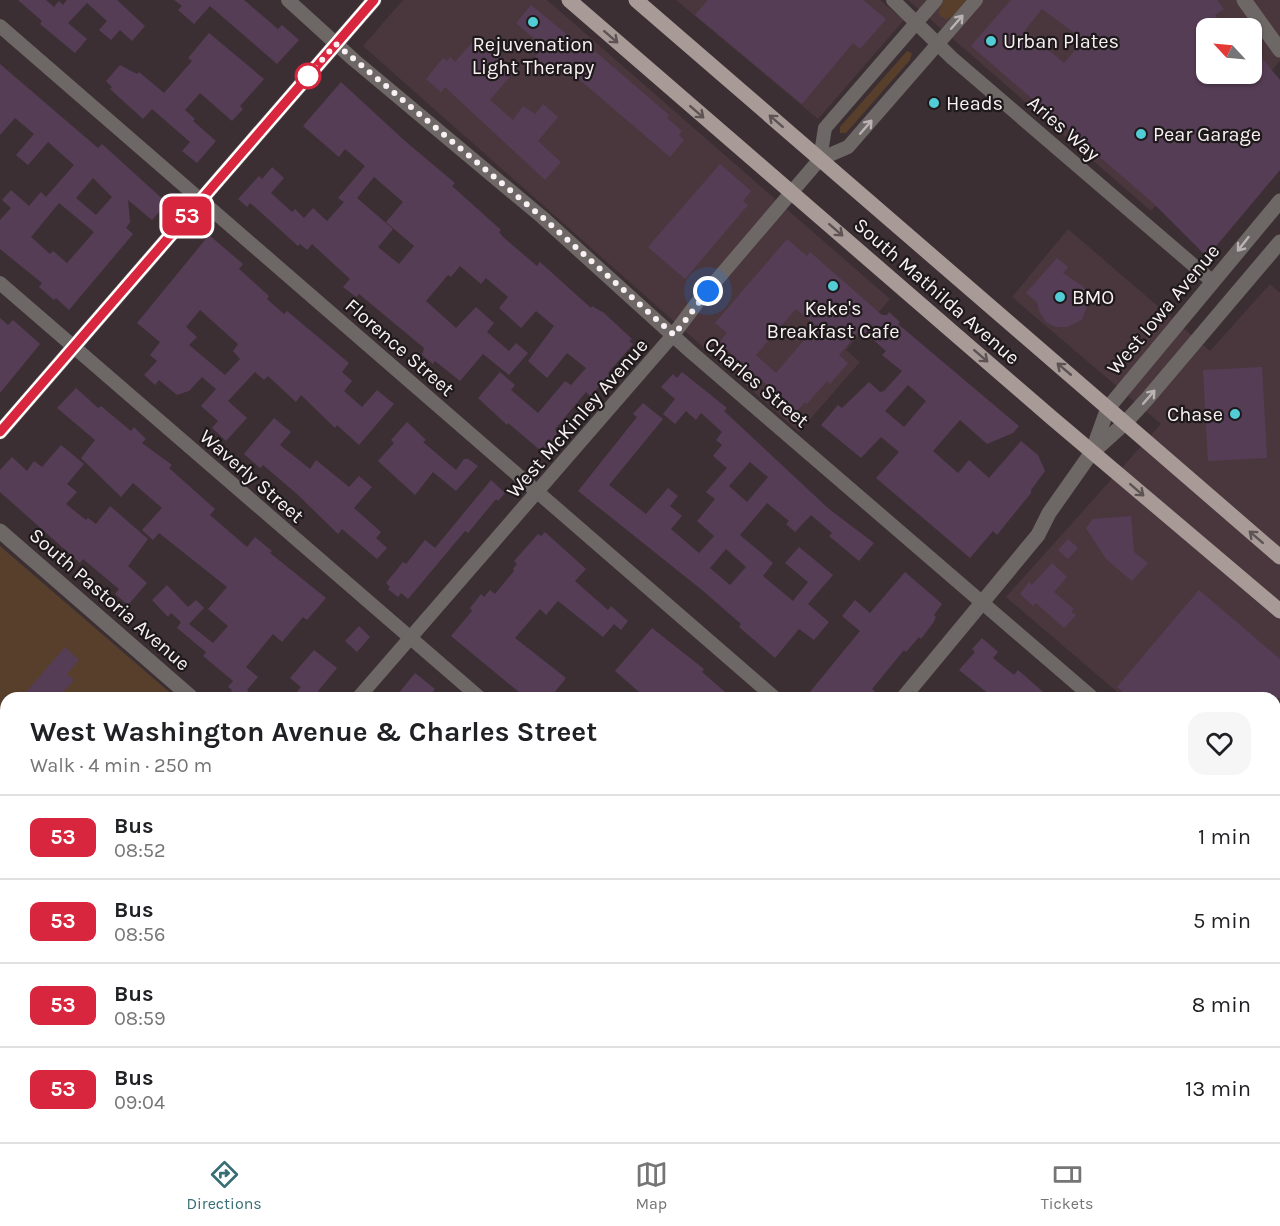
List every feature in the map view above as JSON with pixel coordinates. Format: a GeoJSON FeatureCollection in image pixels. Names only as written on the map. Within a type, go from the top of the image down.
{"type":"FeatureCollection","features":[{"type":"Feature","properties":{"kind":"main road","name":"South Mathilda Avenue"},"geometry":{"type":"LineString","coordinates":[[569,0],[1092,452],[1280,611]]}},
{"type":"Feature","properties":{"kind":"main road","name":"South Mathilda Avenue"},"geometry":{"type":"LineString","coordinates":[[636,0],[1280,557]]}},
{"type":"Feature","properties":{"kind":"street","name":"Charles Street"},"geometry":{"type":"LineString","coordinates":[[288,0],[336,44],[542,217],[674,335],[1087,692]]}},
{"type":"Feature","properties":{"kind":"street"},"geometry":{"type":"LineString","coordinates":[[0,432],[374,0]]}},
{"type":"Feature","properties":{"kind":"street","name":"Aries Way"},"geometry":{"type":"LineString","coordinates":[[893,0],[938,44],[1213,282]]}},
{"type":"Feature","properties":{"kind":"street"},"geometry":{"type":"LineString","coordinates":[[820,159],[825,128],[936,0]]}},
{"type":"Feature","properties":{"kind":"street","name":"West McKinley Avenue"},"geometry":{"type":"LineString","coordinates":[[363,692],[674,335],[698,303],[820,159],[848,147],[976,0]]}},
{"type":"Feature","properties":{"kind":"street"},"geometry":{"type":"LineString","coordinates":[[1244,0],[1280,50]]}},
{"type":"Feature","properties":{"kind":"street","name":"Florence Street"},"geometry":{"type":"LineString","coordinates":[[0,26],[768,692]]}},
{"type":"Feature","properties":{"kind":"street","name":"West Iowa Avenue"},"geometry":{"type":"LineString","coordinates":[[1092,452],[1108,408],[1280,201]]}},
{"type":"Feature","properties":{"kind":"street","name":"West Iowa Avenue"},"geometry":{"type":"LineString","coordinates":[[908,692],[1038,536],[1049,513],[1092,452],[1125,423],[1280,242]]}},
{"type":"Feature","properties":{"kind":"street","name":"Waverly Street"},"geometry":{"type":"LineString","coordinates":[[0,283],[473,692]]}},
{"type":"Feature","properties":{"kind":"street","name":"South Pastoria Avenue"},"geometry":{"type":"LineString","coordinates":[[0,531],[185,692]]}},
{"type":"Feature","properties":{"kind":"shaded area"},"geometry":{"type":"Polygon","coordinates":[[[403,0],[547,0],[890,299],[846,350],[860,362],[799,432],[363,46],[403,0]]]}},
{"type":"Feature","properties":{"kind":"shaded area"},"geometry":{"type":"Polygon","coordinates":[[[676,0],[880,0],[904,20],[818,119],[676,0]]]}},
{"type":"Feature","properties":{"kind":"shaded area","name":"Pear Garage"},"geometry":{"type":"Polygon","coordinates":[[[908,0],[1280,0],[1280,61],[1262,82],[1262,18],[1196,18],[1196,84],[1260,84],[1151,211],[908,0]]]}},
{"type":"Feature","properties":{"kind":"shaded area"},"geometry":{"type":"Polygon","coordinates":[[[944,0],[967,0],[952,17],[946,19],[938,12],[944,0]]]}},
{"type":"Feature","properties":{"kind":"shaded area"},"geometry":{"type":"Polygon","coordinates":[[[907,51],[912,53],[910,60],[846,133],[840,133],[840,127],[907,51]]]}},
{"type":"Feature","properties":{"kind":"shaded area"},"geometry":{"type":"Polygon","coordinates":[[[1068,229],[1210,351],[1270,284],[1280,293],[1280,692],[1117,692],[1006,597],[1161,424],[1012,297],[1068,229]]]}},
{"type":"Feature","properties":{"kind":"shaded area"},"geometry":{"type":"Polygon","coordinates":[[[0,546],[169,692],[0,692],[0,546]]]}},
{"type":"Feature","properties":{"kind":"building"},"geometry":{"type":"Polygon","coordinates":[[[18,0],[46,0],[54,7],[59,1],[63,5],[67,0],[117,0],[145,26],[132,41],[120,30],[111,40],[99,30],[107,21],[87,3],[68,23],[87,39],[75,53],[40,24],[42,21],[18,0]]]}},
{"type":"Feature","properties":{"kind":"building"},"geometry":{"type":"Polygon","coordinates":[[[174,0],[244,0],[278,29],[282,25],[299,40],[277,64],[210,6],[194,24],[178,10],[182,6],[174,0]]]}},
{"type":"Feature","properties":{"kind":"building"},"geometry":{"type":"Polygon","coordinates":[[[708,0],[863,0],[886,19],[860,49],[853,43],[802,104],[695,15],[708,0]]]}},
{"type":"Feature","properties":{"kind":"building"},"geometry":{"type":"Polygon","coordinates":[[[1011,0],[1217,0],[1224,9],[1215,15],[1217,18],[1196,18],[1196,84],[1262,84],[1262,58],[1280,80],[1280,170],[1207,257],[1152,202],[971,46],[1011,0]],[[1042,9],[1025,30],[1064,63],[1084,40],[1042,9]]]}},
{"type":"Feature","properties":{"kind":"building"},"geometry":{"type":"Polygon","coordinates":[[[531,5],[587,51],[590,47],[669,115],[667,118],[682,131],[679,135],[684,140],[670,157],[560,63],[553,72],[535,57],[544,47],[516,23],[531,5]]]}},
{"type":"Feature","properties":{"kind":"building"},"geometry":{"type":"Polygon","coordinates":[[[209,33],[264,79],[240,106],[243,109],[232,121],[200,93],[185,110],[195,119],[193,121],[216,141],[197,163],[182,151],[190,142],[152,109],[143,119],[110,89],[112,87],[106,81],[120,65],[137,74],[139,72],[164,93],[192,61],[188,58],[209,33]]]}},
{"type":"Feature","properties":{"kind":"building"},"geometry":{"type":"Polygon","coordinates":[[[476,38],[504,59],[501,62],[513,73],[490,100],[513,120],[523,106],[535,114],[543,104],[558,117],[538,141],[561,162],[545,180],[445,87],[441,92],[426,79],[443,58],[447,61],[450,57],[455,62],[476,38]]]}},
{"type":"Feature","properties":{"kind":"building"},"geometry":{"type":"Polygon","coordinates":[[[0,64],[98,148],[102,144],[167,203],[152,220],[128,200],[130,222],[126,228],[133,234],[69,310],[39,287],[42,283],[0,249],[0,220],[11,208],[2,200],[11,190],[29,206],[41,192],[46,197],[74,165],[48,142],[28,165],[16,155],[34,134],[15,118],[0,135],[0,64]],[[93,178],[76,198],[96,215],[112,197],[93,178]],[[59,203],[31,237],[50,254],[53,251],[67,263],[94,232],[59,203]]]}},
{"type":"Feature","properties":{"kind":"building"},"geometry":{"type":"Polygon","coordinates":[[[341,82],[455,183],[452,186],[501,230],[499,232],[503,237],[537,266],[540,262],[591,308],[592,306],[604,313],[632,339],[629,341],[633,344],[608,373],[610,375],[590,396],[586,392],[555,429],[558,432],[546,449],[543,446],[540,450],[508,423],[507,425],[478,398],[500,372],[515,385],[511,390],[538,413],[565,381],[571,385],[586,368],[567,353],[547,378],[528,361],[554,326],[536,311],[521,328],[499,308],[508,297],[486,278],[481,284],[460,266],[451,277],[448,275],[426,301],[456,328],[476,307],[494,323],[487,332],[509,351],[516,343],[528,353],[509,375],[483,354],[460,381],[435,361],[433,364],[422,355],[424,348],[359,294],[356,297],[343,287],[350,279],[312,244],[307,250],[300,244],[298,246],[250,203],[247,207],[238,199],[259,176],[262,179],[272,167],[284,178],[271,193],[292,212],[295,209],[304,218],[313,208],[327,221],[344,202],[338,198],[365,166],[345,149],[339,157],[303,126],[341,82]],[[374,177],[357,198],[393,229],[378,247],[399,264],[414,246],[386,222],[403,202],[374,177]]]}},
{"type":"Feature","properties":{"kind":"building"},"geometry":{"type":"Polygon","coordinates":[[[720,164],[751,191],[743,201],[748,205],[685,279],[648,247],[720,164]]]}},
{"type":"Feature","properties":{"kind":"building"},"geometry":{"type":"Polygon","coordinates":[[[209,235],[243,264],[239,269],[269,296],[267,299],[284,314],[287,311],[349,363],[342,372],[352,381],[344,391],[362,407],[377,390],[394,404],[359,445],[337,425],[335,428],[301,395],[296,402],[268,376],[264,380],[255,372],[228,401],[247,418],[226,441],[212,428],[218,421],[201,406],[216,389],[202,377],[189,391],[177,395],[159,380],[155,385],[144,375],[157,361],[150,355],[160,342],[137,323],[209,235]],[[200,310],[186,327],[197,337],[189,345],[225,375],[240,359],[233,351],[238,344],[200,310]]]}},
{"type":"Feature","properties":{"kind":"building"},"geometry":{"type":"Polygon","coordinates":[[[787,239],[807,256],[810,252],[882,315],[887,315],[889,312],[900,322],[898,324],[1019,426],[1013,433],[987,444],[960,420],[933,451],[958,473],[969,460],[989,478],[1021,441],[1038,455],[1045,471],[1031,493],[997,535],[993,531],[970,558],[876,478],[899,452],[881,437],[861,458],[821,425],[838,405],[842,408],[869,382],[880,392],[884,391],[902,371],[882,355],[886,351],[861,329],[839,355],[848,363],[830,384],[827,381],[807,404],[805,402],[797,411],[719,343],[727,333],[715,323],[787,239]],[[796,309],[756,355],[776,373],[816,326],[796,309]],[[908,385],[885,411],[904,427],[926,401],[908,385]]]}},
{"type":"Feature","properties":{"kind":"building","name":"BMO"},"geometry":{"type":"Polygon","coordinates":[[[1057,258],[1068,267],[1063,273],[1084,287],[1089,301],[1082,320],[1067,327],[1056,327],[1046,322],[1039,311],[1037,302],[1026,293],[1057,258]]]}},
{"type":"Feature","properties":{"kind":"building"},"geometry":{"type":"Polygon","coordinates":[[[0,318],[8,325],[13,320],[40,344],[0,393],[0,318]]]}},
{"type":"Feature","properties":{"kind":"building","name":"Chase"},"geometry":{"type":"Polygon","coordinates":[[[1262,367],[1267,458],[1208,461],[1203,370],[1262,367]]]}},
{"type":"Feature","properties":{"kind":"building"},"geometry":{"type":"Polygon","coordinates":[[[682,372],[727,408],[724,411],[829,509],[874,543],[859,561],[829,536],[832,533],[811,515],[795,532],[786,524],[789,521],[767,503],[740,535],[773,563],[763,576],[793,601],[808,582],[785,563],[799,547],[833,575],[808,604],[829,622],[814,640],[799,629],[775,658],[739,627],[741,624],[702,590],[578,491],[637,417],[633,414],[643,403],[663,419],[609,485],[646,514],[668,488],[678,496],[670,506],[682,516],[671,529],[699,553],[714,536],[697,521],[715,499],[706,492],[727,468],[713,456],[722,445],[716,440],[722,432],[701,413],[696,420],[686,411],[675,424],[663,414],[675,399],[661,387],[673,374],[677,378],[682,372]],[[750,462],[729,486],[747,502],[768,477],[750,462]],[[726,549],[710,568],[730,585],[746,567],[726,549]]]}},
{"type":"Feature","properties":{"kind":"building"},"geometry":{"type":"Polygon","coordinates":[[[76,388],[98,408],[101,406],[131,431],[134,427],[146,439],[142,443],[172,465],[169,468],[215,509],[210,515],[247,547],[255,537],[272,551],[270,553],[326,598],[307,620],[303,617],[282,642],[273,634],[246,667],[258,677],[247,690],[249,692],[230,692],[232,690],[228,687],[233,681],[203,656],[206,652],[177,628],[181,622],[171,613],[168,617],[152,600],[167,585],[188,607],[196,600],[204,608],[189,624],[213,643],[228,626],[208,609],[227,587],[159,533],[153,540],[142,530],[162,508],[133,483],[121,497],[81,458],[95,440],[57,408],[76,388]]]}},
{"type":"Feature","properties":{"kind":"building"},"geometry":{"type":"Polygon","coordinates":[[[274,418],[291,432],[280,445],[310,469],[316,460],[349,487],[359,476],[372,487],[354,508],[381,532],[376,538],[387,548],[377,559],[342,529],[338,534],[263,465],[260,468],[244,454],[274,418]]]}},
{"type":"Feature","properties":{"kind":"building"},"geometry":{"type":"Polygon","coordinates":[[[407,422],[426,440],[423,442],[456,470],[464,459],[478,466],[456,491],[433,472],[415,495],[378,461],[394,443],[391,440],[407,422]]]}},
{"type":"Feature","properties":{"kind":"building"},"geometry":{"type":"Polygon","coordinates":[[[61,445],[84,464],[67,484],[77,492],[66,504],[86,520],[88,518],[96,524],[110,506],[148,539],[128,566],[147,583],[128,605],[115,594],[119,589],[83,559],[80,563],[0,492],[0,470],[12,457],[27,471],[34,461],[42,467],[61,445]]]}},
{"type":"Feature","properties":{"kind":"building"},"geometry":{"type":"Polygon","coordinates":[[[491,480],[505,493],[498,501],[496,499],[468,533],[465,531],[408,599],[401,593],[398,597],[388,589],[390,587],[386,583],[403,562],[406,564],[425,540],[435,548],[491,480]]]}},
{"type":"Feature","properties":{"kind":"building"},"geometry":{"type":"Polygon","coordinates":[[[1131,516],[1134,552],[1148,563],[1132,581],[1106,559],[1086,528],[1093,519],[1131,516]]]}},
{"type":"Feature","properties":{"kind":"building"},"geometry":{"type":"Polygon","coordinates":[[[545,532],[586,569],[575,581],[608,610],[611,606],[628,621],[621,630],[614,624],[603,637],[558,601],[546,615],[540,609],[515,638],[566,678],[555,692],[519,692],[451,636],[472,611],[470,608],[481,594],[484,597],[490,590],[495,594],[514,571],[517,564],[514,561],[538,534],[541,536],[545,532]]]}},
{"type":"Feature","properties":{"kind":"building"},"geometry":{"type":"Polygon","coordinates":[[[1068,539],[1078,548],[1068,559],[1058,550],[1068,539]]]}},
{"type":"Feature","properties":{"kind":"building"},"geometry":{"type":"Polygon","coordinates":[[[1052,563],[1067,577],[1054,592],[1074,609],[1071,612],[1076,615],[1064,628],[1036,603],[1033,606],[1020,594],[1029,582],[1032,585],[1052,563]]]}},
{"type":"Feature","properties":{"kind":"building"},"geometry":{"type":"Polygon","coordinates":[[[905,572],[942,604],[934,615],[936,617],[933,623],[921,639],[919,637],[906,652],[904,650],[872,689],[875,692],[810,692],[860,631],[842,616],[855,600],[870,613],[905,572]]]}},
{"type":"Feature","properties":{"kind":"building"},"geometry":{"type":"Polygon","coordinates":[[[1199,590],[1280,659],[1280,692],[1123,692],[1117,687],[1199,590]]]}},
{"type":"Feature","properties":{"kind":"building"},"geometry":{"type":"Polygon","coordinates":[[[359,626],[370,637],[357,652],[345,641],[359,626]]]}},
{"type":"Feature","properties":{"kind":"building"},"geometry":{"type":"Polygon","coordinates":[[[652,628],[704,669],[702,672],[725,692],[639,692],[615,671],[652,628]]]}},
{"type":"Feature","properties":{"kind":"building"},"geometry":{"type":"Polygon","coordinates":[[[982,638],[998,652],[993,658],[1014,675],[1018,670],[1043,692],[986,692],[959,670],[975,652],[972,649],[982,638]]]}},
{"type":"Feature","properties":{"kind":"building"},"geometry":{"type":"Polygon","coordinates":[[[65,647],[79,660],[67,674],[74,680],[63,692],[26,692],[65,647]]]}},
{"type":"Feature","properties":{"kind":"building"},"geometry":{"type":"Polygon","coordinates":[[[314,650],[337,668],[319,692],[297,692],[301,687],[290,678],[314,650]]]}},
{"type":"Feature","properties":{"kind":"building"},"geometry":{"type":"Polygon","coordinates":[[[415,673],[435,689],[433,692],[400,692],[415,673]]]}},
{"type":"Feature","properties":{"kind":"bus line","name":"53"},"geometry":{"type":"LineString","coordinates":[[0,432],[374,0]]}},
{"type":"Feature","properties":{"kind":"place","name":"Rejuvenation Light Therapy"},"geometry":{"type":"Point","coordinates":[533,22]}},
{"type":"Feature","properties":{"kind":"place","name":"Urban Plates"},"geometry":{"type":"Point","coordinates":[991,41]}},
{"type":"Feature","properties":{"kind":"place","name":"Heads"},"geometry":{"type":"Point","coordinates":[934,103]}},
{"type":"Feature","properties":{"kind":"place","name":"Pear Garage"},"geometry":{"type":"Point","coordinates":[1141,134]}},
{"type":"Feature","properties":{"kind":"place","name":"Keke's Breakfast Cafe"},"geometry":{"type":"Point","coordinates":[833,286]}},
{"type":"Feature","properties":{"kind":"place","name":"BMO"},"geometry":{"type":"Point","coordinates":[1060,297]}},
{"type":"Feature","properties":{"kind":"place","name":"Chase"},"geometry":{"type":"Point","coordinates":[1235,414]}},
{"type":"Feature","properties":{"kind":"route"},"geometry":{"type":"LineString","coordinates":[[308,76],[336,44],[542,217],[674,335],[708,291]]}}]}
